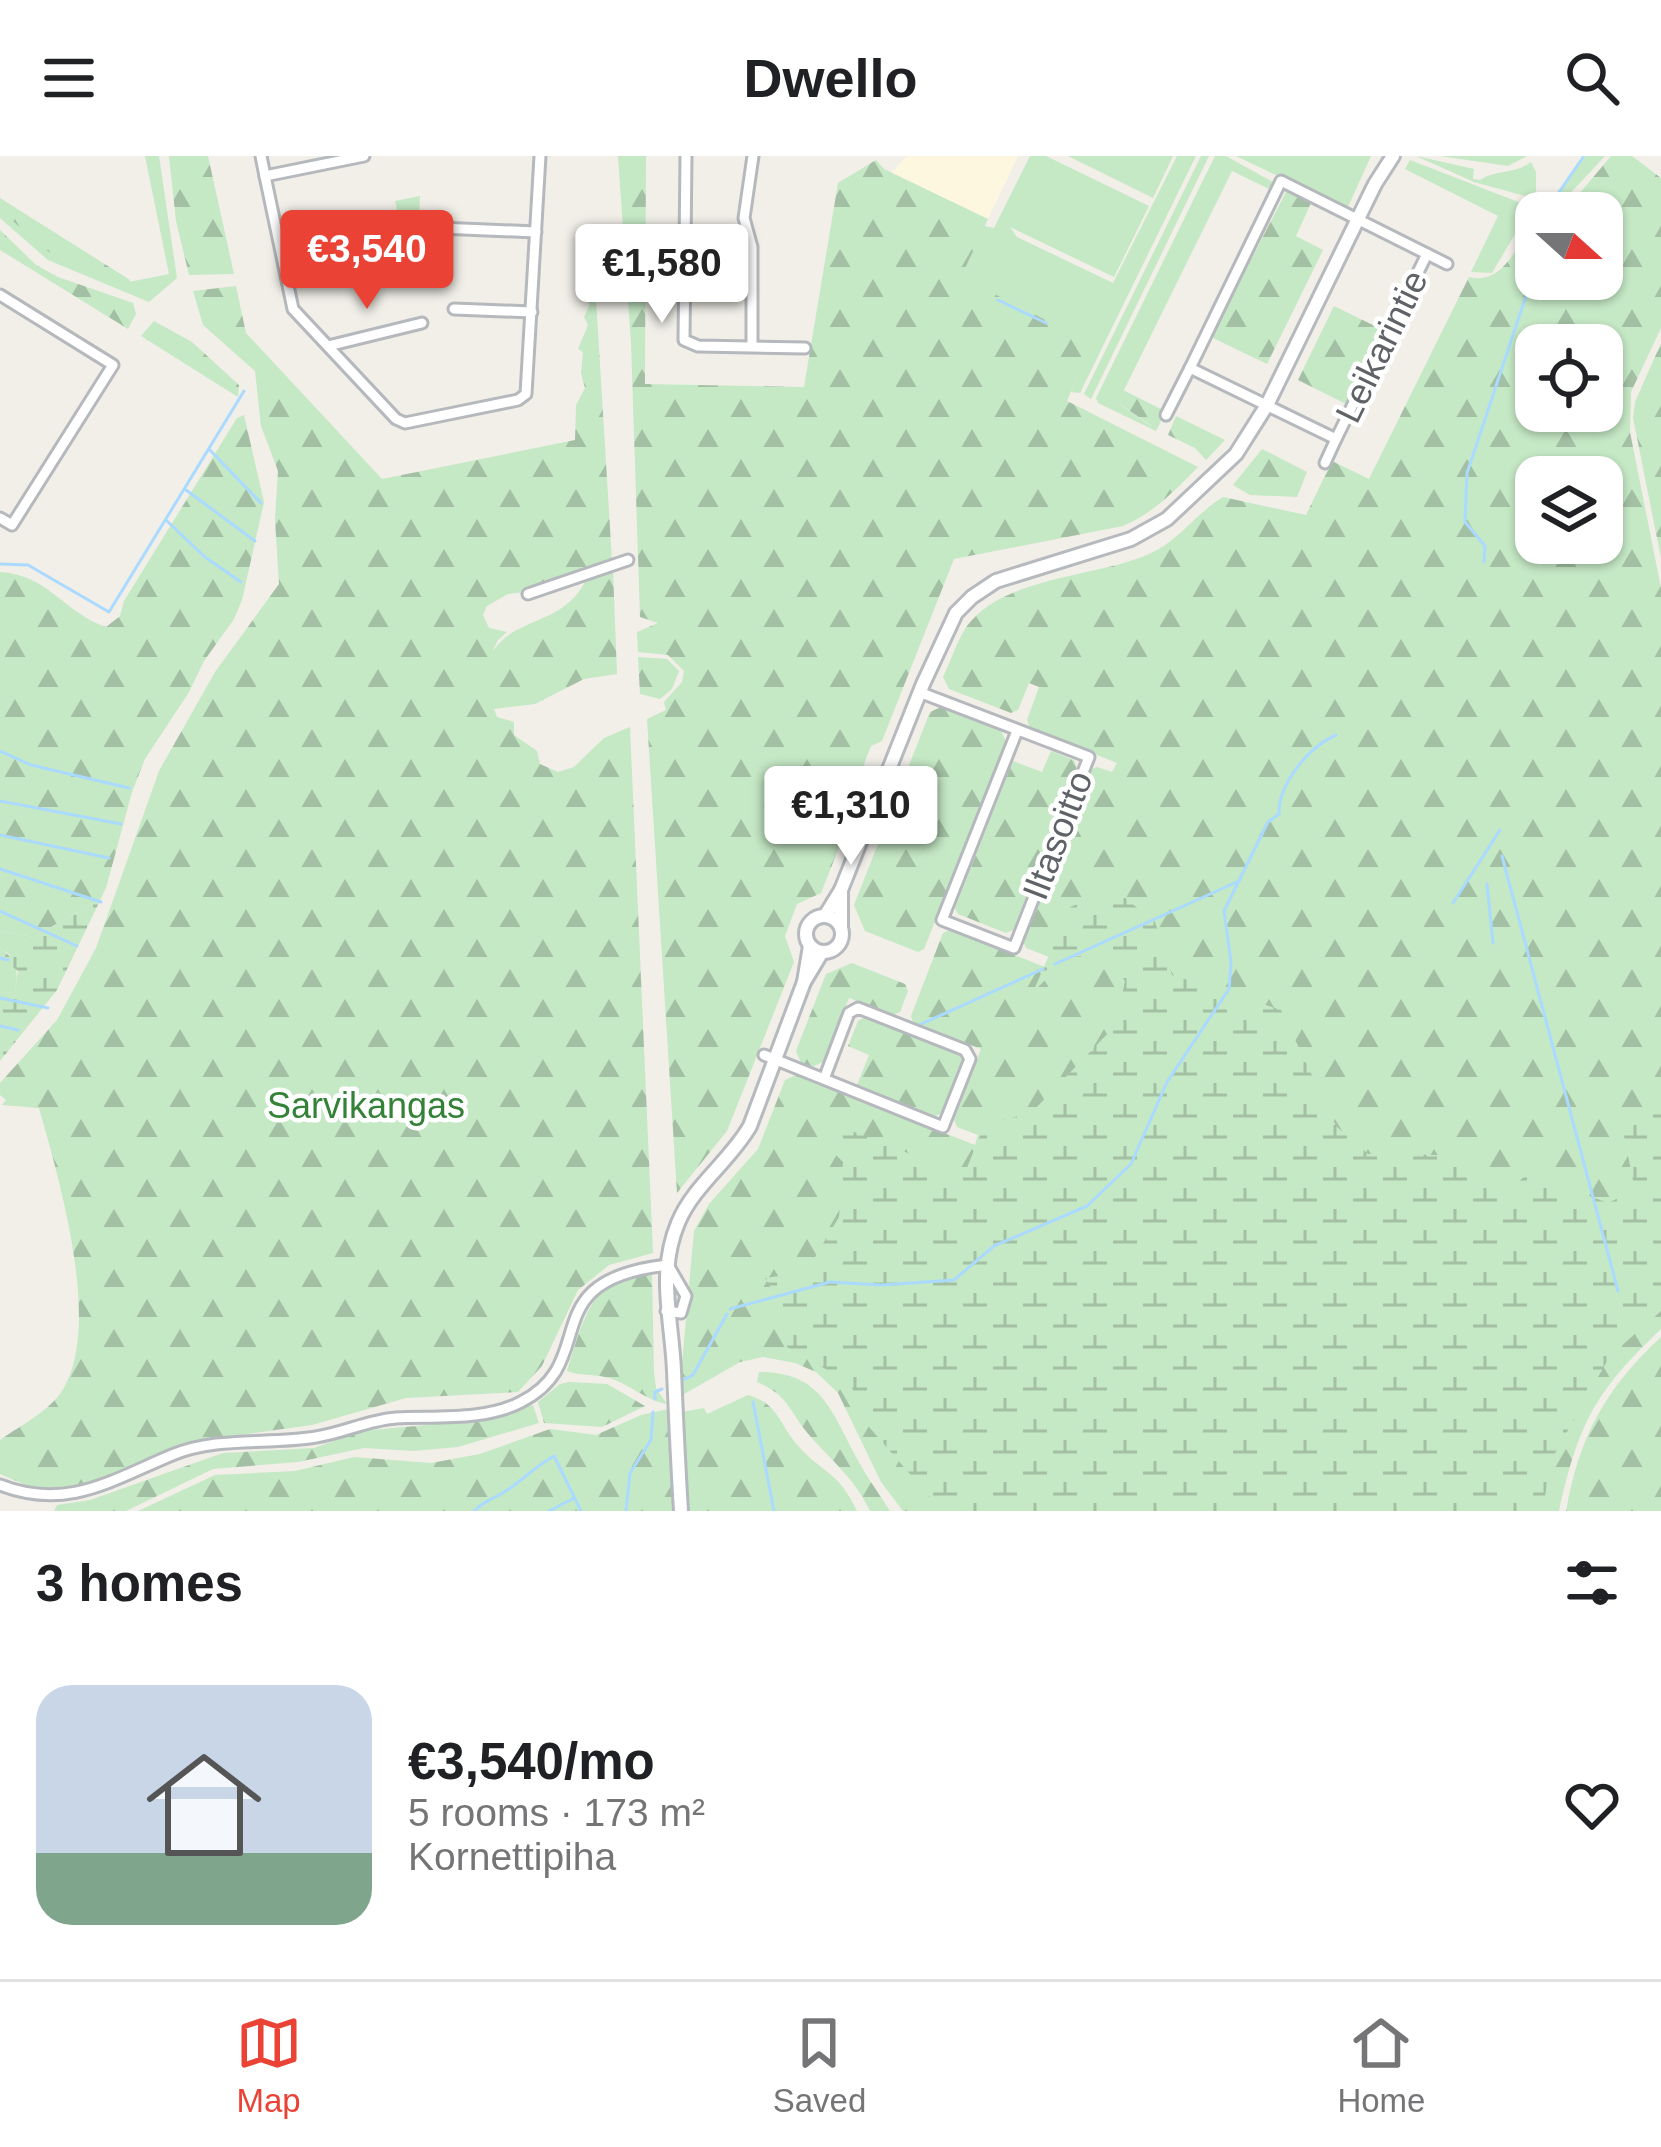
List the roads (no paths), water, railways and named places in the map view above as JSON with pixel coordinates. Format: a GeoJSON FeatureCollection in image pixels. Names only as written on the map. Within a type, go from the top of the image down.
{"type":"FeatureCollection","features":[{"type":"Feature","properties":{"kind":"street"},"geometry":{"type":"LineString","coordinates":[[261,156],[293,309],[401,422],[518,400],[528,386],[540,156]]}},
{"type":"Feature","properties":{"kind":"street"},"geometry":{"type":"LineString","coordinates":[[265,176],[364,156]]}},
{"type":"Feature","properties":{"kind":"street"},"geometry":{"type":"LineString","coordinates":[[686,156],[684,340],[698,346],[805,348]]}},
{"type":"Feature","properties":{"kind":"street"},"geometry":{"type":"LineString","coordinates":[[752,345],[752,247],[744,218],[754,156]]}},
{"type":"Feature","properties":{"kind":"street"},"geometry":{"type":"LineString","coordinates":[[681,1511],[674,1369],[666,1311],[668,1265],[677,1225],[739,1145],[769,1058],[816,949],[808,926],[824,916],[842,890],[946,627],[972,597],[997,581],[1132,539],[1167,519],[1236,454],[1267,404],[1389,156]]}},
{"type":"Feature","properties":{"kind":"street","name":"Leikarintie"},"geometry":{"type":"LineString","coordinates":[[1336,439],[1190,368],[1281,181],[1447,263]]}},
{"type":"Feature","properties":{"kind":"street"},"geometry":{"type":"LineString","coordinates":[[439,228],[536,232]]}},
{"type":"Feature","properties":{"kind":"street"},"geometry":{"type":"LineString","coordinates":[[284,265],[402,240]]}},
{"type":"Feature","properties":{"kind":"street","name":"Leikarintie"},"geometry":{"type":"LineString","coordinates":[[1325,463],[1427,254]]}},
{"type":"Feature","properties":{"kind":"street"},"geometry":{"type":"LineString","coordinates":[[0,295],[112,365],[12,525],[0,518]]}},
{"type":"Feature","properties":{"kind":"street"},"geometry":{"type":"LineString","coordinates":[[454,309],[532,312]]}},
{"type":"Feature","properties":{"kind":"street"},"geometry":{"type":"LineString","coordinates":[[328,346],[422,323]]}},
{"type":"Feature","properties":{"kind":"street"},"geometry":{"type":"LineString","coordinates":[[1166,415],[1190,368]]}},
{"type":"Feature","properties":{"kind":"street"},"geometry":{"type":"LineString","coordinates":[[528,594],[628,560]]}},
{"type":"Feature","properties":{"kind":"street","name":"Iltasoitto"},"geometry":{"type":"LineString","coordinates":[[920,692],[1088,757],[1014,948],[942,920],[1017,730]]}},
{"type":"Feature","properties":{"kind":"street"},"geometry":{"type":"LineString","coordinates":[[816,949],[839,945],[842,890]]}},
{"type":"Feature","properties":{"kind":"street"},"geometry":{"type":"LineString","coordinates":[[824,916],[841,927]]}},
{"type":"Feature","properties":{"kind":"street"},"geometry":{"type":"LineString","coordinates":[[769,1058],[944,1127],[969,1054],[858,1008],[850,1013],[824,1079]]}},
{"type":"Feature","properties":{"kind":"street"},"geometry":{"type":"LineString","coordinates":[[0,1485],[18,1493],[56,1498],[104,1485],[172,1454],[208,1444],[316,1438],[389,1419],[479,1414],[516,1405],[554,1375],[579,1305],[599,1283],[631,1270],[668,1265]]}},
{"type":"Feature","properties":{"kind":"waterway"},"geometry":{"type":"LineString","coordinates":[[1559,192],[1584,156]]}},
{"type":"Feature","properties":{"kind":"waterway"},"geometry":{"type":"LineString","coordinates":[[998,300],[1046,323]]}},
{"type":"Feature","properties":{"kind":"waterway"},"geometry":{"type":"LineString","coordinates":[[1484,562],[1485,546],[1465,522],[1467,473],[1525,300]]}},
{"type":"Feature","properties":{"kind":"waterway"},"geometry":{"type":"LineString","coordinates":[[0,564],[28,565],[109,612],[244,391]]}},
{"type":"Feature","properties":{"kind":"waterway"},"geometry":{"type":"LineString","coordinates":[[210,450],[261,503]]}},
{"type":"Feature","properties":{"kind":"waterway"},"geometry":{"type":"LineString","coordinates":[[186,490],[255,541]]}},
{"type":"Feature","properties":{"kind":"waterway"},"geometry":{"type":"LineString","coordinates":[[167,521],[205,557],[241,582]]}},
{"type":"Feature","properties":{"kind":"waterway"},"geometry":{"type":"LineString","coordinates":[[882,1285],[954,1280],[994,1246],[1087,1206],[1131,1164],[1167,1082],[1229,989],[1231,962],[1224,911],[1268,822],[1279,814],[1289,779],[1315,748],[1336,735]]}},
{"type":"Feature","properties":{"kind":"waterway"},"geometry":{"type":"LineString","coordinates":[[0,751],[31,765],[129,788]]}},
{"type":"Feature","properties":{"kind":"waterway"},"geometry":{"type":"LineString","coordinates":[[0,801],[121,824]]}},
{"type":"Feature","properties":{"kind":"waterway"},"geometry":{"type":"LineString","coordinates":[[1453,903],[1500,830]]}},
{"type":"Feature","properties":{"kind":"waterway"},"geometry":{"type":"LineString","coordinates":[[0,835],[109,858]]}},
{"type":"Feature","properties":{"kind":"waterway"},"geometry":{"type":"LineString","coordinates":[[1502,856],[1618,1291]]}},
{"type":"Feature","properties":{"kind":"waterway"},"geometry":{"type":"LineString","coordinates":[[0,869],[101,902]]}},
{"type":"Feature","properties":{"kind":"waterway"},"geometry":{"type":"LineString","coordinates":[[1055,964],[1239,881]]}},
{"type":"Feature","properties":{"kind":"waterway"},"geometry":{"type":"LineString","coordinates":[[1487,884],[1493,943]]}},
{"type":"Feature","properties":{"kind":"waterway"},"geometry":{"type":"LineString","coordinates":[[0,911],[77,946]]}},
{"type":"Feature","properties":{"kind":"waterway"},"geometry":{"type":"LineString","coordinates":[[0,958],[8,960]]}},
{"type":"Feature","properties":{"kind":"waterway"},"geometry":{"type":"LineString","coordinates":[[917,1026],[1043,969]]}},
{"type":"Feature","properties":{"kind":"waterway"},"geometry":{"type":"LineString","coordinates":[[0,998],[48,1008]]}},
{"type":"Feature","properties":{"kind":"waterway"},"geometry":{"type":"LineString","coordinates":[[0,1026],[18,1030]]}},
{"type":"Feature","properties":{"kind":"waterway"},"geometry":{"type":"LineString","coordinates":[[730,1309],[830,1282],[880,1285]]}},
{"type":"Feature","properties":{"kind":"waterway"},"geometry":{"type":"LineString","coordinates":[[681,1381],[693,1375],[727,1314]]}},
{"type":"Feature","properties":{"kind":"waterway"},"geometry":{"type":"LineString","coordinates":[[655,1399],[655,1392],[662,1389]]}},
{"type":"Feature","properties":{"kind":"waterway"},"geometry":{"type":"LineString","coordinates":[[753,1402],[774,1511]]}},
{"type":"Feature","properties":{"kind":"waterway"},"geometry":{"type":"LineString","coordinates":[[626,1511],[630,1473],[651,1440],[653,1412]]}},
{"type":"Feature","properties":{"kind":"waterway"},"geometry":{"type":"LineString","coordinates":[[474,1511],[554,1456],[581,1511]]}},
{"type":"Feature","properties":{"kind":"waterway"},"geometry":{"type":"LineString","coordinates":[[549,1511],[574,1498]]}},
{"type":"Feature","properties":{"kind":"park label","name":"Sarvikangas"},"geometry":{"type":"Point","coordinates":[366,1105]}}]}
